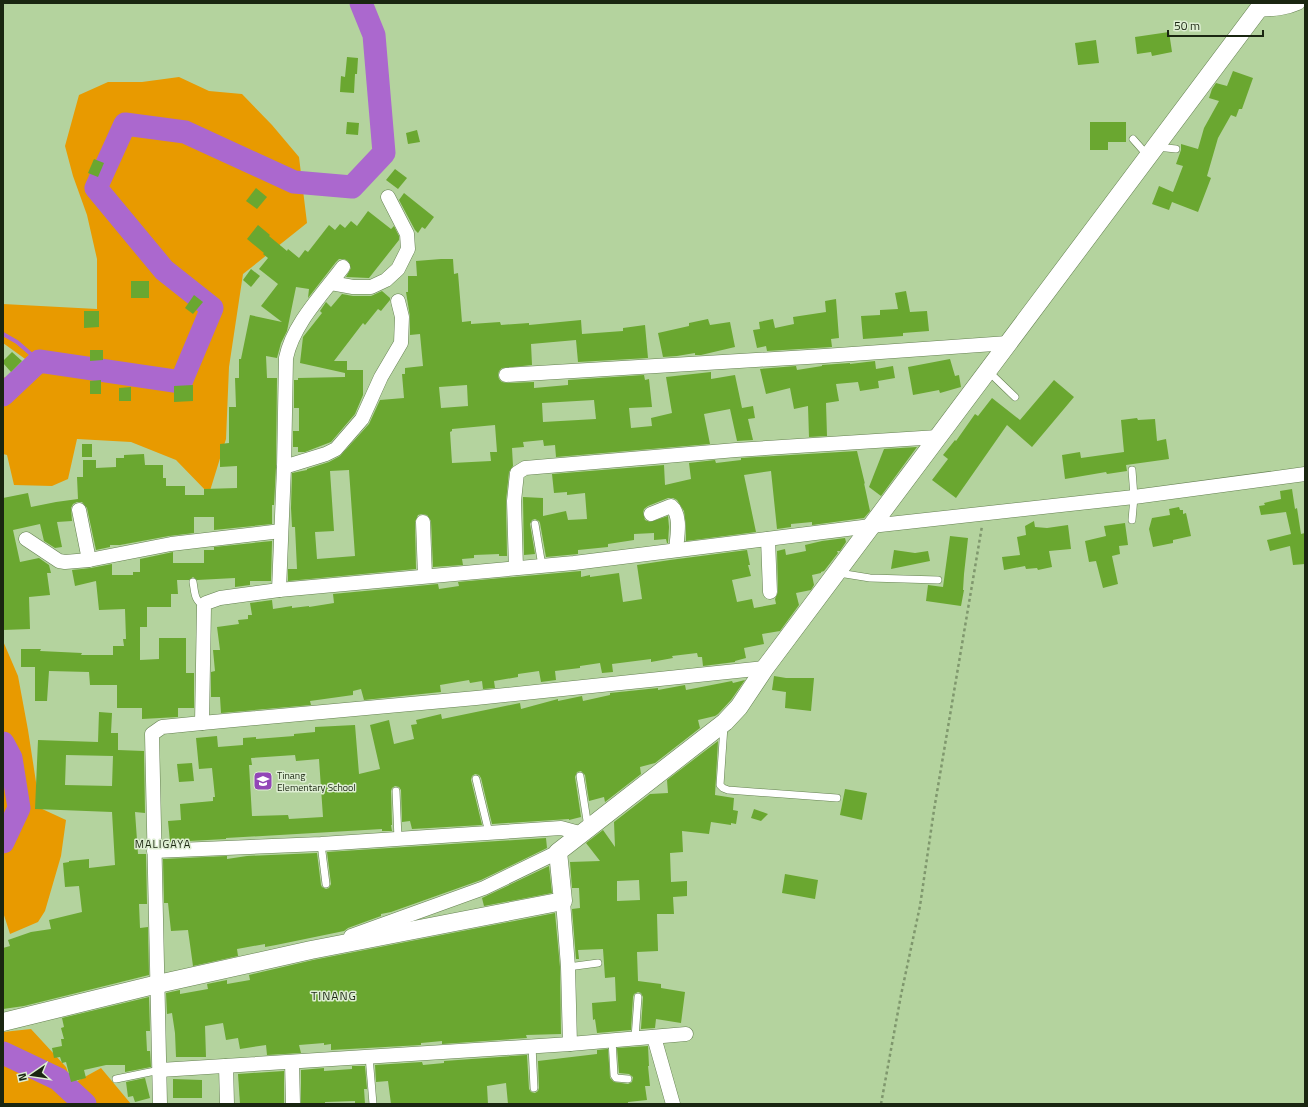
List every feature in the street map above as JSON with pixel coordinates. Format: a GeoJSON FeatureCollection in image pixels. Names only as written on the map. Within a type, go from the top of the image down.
{"type":"FeatureCollection","features":[{"type":"Feature","properties":{"kind":"street"},"geometry":{"type":"LineString","coordinates":[[311,950],[484,888],[558,852],[725,722],[739,707],[765,668],[1260,7],[1274,9],[1291,6],[1298,3]]}},
{"type":"Feature","properties":{"kind":"street"},"geometry":{"type":"LineString","coordinates":[[331,283],[353,287],[370,287],[386,280],[398,269],[408,249],[406,234],[388,197]]}},
{"type":"Feature","properties":{"kind":"street"},"geometry":{"type":"LineString","coordinates":[[279,590],[284,467],[286,358],[288,344],[303,320],[343,267]]}},
{"type":"Feature","properties":{"kind":"street"},"geometry":{"type":"LineString","coordinates":[[284,467],[326,454],[336,449],[362,419],[381,377],[401,342],[402,317],[398,301]]}},
{"type":"Feature","properties":{"kind":"street"},"geometry":{"type":"LineString","coordinates":[[506,375],[1008,344]]}},
{"type":"Feature","properties":{"kind":"street"},"geometry":{"type":"LineString","coordinates":[[516,568],[514,501],[517,473],[525,468],[744,450],[938,437]]}},
{"type":"Feature","properties":{"kind":"street"},"geometry":{"type":"LineString","coordinates":[[202,723],[204,606],[210,600],[279,590],[542,566],[871,526],[1134,497],[1305,474]]}},
{"type":"Feature","properties":{"kind":"street"},"geometry":{"type":"LineString","coordinates":[[651,514],[671,506],[675,509],[678,524],[676,550]]}},
{"type":"Feature","properties":{"kind":"street"},"geometry":{"type":"LineString","coordinates":[[79,510],[89,560]]}},
{"type":"Feature","properties":{"kind":"street"},"geometry":{"type":"LineString","coordinates":[[423,522],[425,576]]}},
{"type":"Feature","properties":{"kind":"street"},"geometry":{"type":"LineString","coordinates":[[26,538],[59,561],[65,562],[89,560],[171,544],[281,531]]}},
{"type":"Feature","properties":{"kind":"street"},"geometry":{"type":"LineString","coordinates":[[768,539],[770,592]]}},
{"type":"Feature","properties":{"kind":"street"},"geometry":{"type":"LineString","coordinates":[[160,1104],[152,734],[162,727],[476,698],[765,668]]}},
{"type":"Feature","properties":{"kind":"street"},"geometry":{"type":"LineString","coordinates":[[154,851],[321,844],[561,828],[585,831]]}},
{"type":"Feature","properties":{"kind":"street"},"geometry":{"type":"LineString","coordinates":[[558,852],[568,967],[570,1044]]}},
{"type":"Feature","properties":{"kind":"street"},"geometry":{"type":"LineString","coordinates":[[3,1022],[158,984],[311,950],[562,901]]}},
{"type":"Feature","properties":{"kind":"street"},"geometry":{"type":"LineString","coordinates":[[160,1070],[570,1044],[686,1034]]}},
{"type":"Feature","properties":{"kind":"street"},"geometry":{"type":"LineString","coordinates":[[654,1037],[673,1104]]}},
{"type":"Feature","properties":{"kind":"street"},"geometry":{"type":"LineString","coordinates":[[292,1062],[292,1104]]}},
{"type":"Feature","properties":{"kind":"street"},"geometry":{"type":"LineString","coordinates":[[226,1066],[227,1104]]}},
{"type":"Feature","properties":{"kind":"lane"},"geometry":{"type":"LineString","coordinates":[[1132,140],[1152,151],[1176,149]]}},
{"type":"Feature","properties":{"kind":"lane"},"geometry":{"type":"LineString","coordinates":[[987,371],[1014,397]]}},
{"type":"Feature","properties":{"kind":"lane"},"geometry":{"type":"LineString","coordinates":[[1132,470],[1134,497],[1132,520]]}},
{"type":"Feature","properties":{"kind":"lane"},"geometry":{"type":"LineString","coordinates":[[535,524],[542,566]]}},
{"type":"Feature","properties":{"kind":"lane"},"geometry":{"type":"LineString","coordinates":[[836,573],[870,578],[938,580]]}},
{"type":"Feature","properties":{"kind":"lane"},"geometry":{"type":"LineString","coordinates":[[193,582],[198,603],[204,606]]}},
{"type":"Feature","properties":{"kind":"lane"},"geometry":{"type":"LineString","coordinates":[[725,722],[720,785],[723,788],[728,790],[837,798]]}},
{"type":"Feature","properties":{"kind":"lane"},"geometry":{"type":"LineString","coordinates":[[580,776],[585,831]]}},
{"type":"Feature","properties":{"kind":"lane"},"geometry":{"type":"LineString","coordinates":[[476,779],[489,833]]}},
{"type":"Feature","properties":{"kind":"lane"},"geometry":{"type":"LineString","coordinates":[[396,791],[398,839]]}},
{"type":"Feature","properties":{"kind":"lane"},"geometry":{"type":"LineString","coordinates":[[321,844],[326,884]]}},
{"type":"Feature","properties":{"kind":"lane"},"geometry":{"type":"LineString","coordinates":[[568,967],[598,963]]}},
{"type":"Feature","properties":{"kind":"lane"},"geometry":{"type":"LineString","coordinates":[[635,1038],[638,997]]}},
{"type":"Feature","properties":{"kind":"lane"},"geometry":{"type":"LineString","coordinates":[[612,1040],[614,1075],[616,1078],[628,1079]]}},
{"type":"Feature","properties":{"kind":"lane"},"geometry":{"type":"LineString","coordinates":[[532,1046],[534,1088]]}},
{"type":"Feature","properties":{"kind":"lane"},"geometry":{"type":"LineString","coordinates":[[369,1056],[373,1104]]}},
{"type":"Feature","properties":{"kind":"lane"},"geometry":{"type":"LineString","coordinates":[[116,1079],[160,1070]]}},
{"type":"Feature","properties":{"kind":"path"},"geometry":{"type":"LineString","coordinates":[[881,1104],[920,906],[934,810],[984,514]]}},
{"type":"Feature","properties":{"kind":"shaded area"},"geometry":{"type":"Polygon","coordinates":[[[179,77],[209,91],[242,94],[272,125],[299,157],[307,223],[243,274],[229,367],[226,439],[209,494],[176,460],[131,442],[77,439],[68,479],[52,486],[14,485],[7,455],[3,454],[3,378],[19,373],[28,361],[3,343],[3,304],[97,309],[97,259],[87,215],[73,176],[65,146],[79,95],[108,82],[142,82],[179,77]]]}},
{"type":"Feature","properties":{"kind":"shaded area"},"geometry":{"type":"Polygon","coordinates":[[[3,641],[18,676],[40,808],[66,820],[61,856],[45,911],[38,922],[10,934],[3,912],[3,641]]]}},
{"type":"Feature","properties":{"kind":"shaded area"},"geometry":{"type":"Polygon","coordinates":[[[31,1029],[66,1067],[72,1084],[101,1068],[131,1104],[3,1104],[3,1032],[31,1029]]]}},
{"type":"Feature","properties":{"kind":"building"},"geometry":{"type":"Polygon","coordinates":[[[1169,32],[1172,52],[1152,56],[1151,52],[1137,54],[1135,37],[1169,32]]]}},
{"type":"Feature","properties":{"kind":"building"},"geometry":{"type":"Polygon","coordinates":[[[1096,40],[1099,63],[1078,65],[1075,43],[1096,40]]]}},
{"type":"Feature","properties":{"kind":"building"},"geometry":{"type":"Polygon","coordinates":[[[347,57],[358,58],[354,93],[340,92],[341,76],[345,77],[347,57]]]}},
{"type":"Feature","properties":{"kind":"building"},"geometry":{"type":"Polygon","coordinates":[[[1233,71],[1253,78],[1242,109],[1239,109],[1236,117],[1231,115],[1218,138],[1207,176],[1211,178],[1198,212],[1172,202],[1169,210],[1152,204],[1159,186],[1173,192],[1183,166],[1176,164],[1181,150],[1181,144],[1198,149],[1204,128],[1219,101],[1209,98],[1212,89],[1216,83],[1227,86],[1233,71]]]}},
{"type":"Feature","properties":{"kind":"building"},"geometry":{"type":"Polygon","coordinates":[[[347,122],[359,123],[358,135],[346,134],[347,122]]]}},
{"type":"Feature","properties":{"kind":"building"},"geometry":{"type":"Polygon","coordinates":[[[1090,122],[1126,122],[1126,142],[1108,142],[1108,150],[1090,150],[1090,122]]]}},
{"type":"Feature","properties":{"kind":"building"},"geometry":{"type":"Polygon","coordinates":[[[417,130],[420,142],[408,144],[406,133],[417,130]]]}},
{"type":"Feature","properties":{"kind":"building"},"geometry":{"type":"Polygon","coordinates":[[[94,159],[104,163],[98,177],[88,173],[94,159]]]}},
{"type":"Feature","properties":{"kind":"building"},"geometry":{"type":"Polygon","coordinates":[[[395,169],[407,178],[398,189],[386,180],[395,169]]]}},
{"type":"Feature","properties":{"kind":"building"},"geometry":{"type":"Polygon","coordinates":[[[256,188],[267,197],[257,209],[246,201],[256,188]]]}},
{"type":"Feature","properties":{"kind":"building"},"geometry":{"type":"Polygon","coordinates":[[[404,193],[434,217],[425,229],[422,227],[418,233],[399,200],[404,193]]]}},
{"type":"Feature","properties":{"kind":"building"},"geometry":{"type":"Polygon","coordinates":[[[368,211],[391,229],[394,226],[399,236],[399,240],[369,278],[346,277],[351,268],[348,261],[339,259],[308,298],[309,289],[296,287],[287,331],[281,343],[277,358],[266,356],[267,378],[277,378],[276,467],[274,505],[272,505],[272,524],[214,530],[214,517],[194,517],[194,533],[120,545],[110,545],[110,547],[96,550],[87,508],[82,502],[77,502],[73,504],[71,508],[72,521],[57,522],[62,547],[55,548],[44,541],[40,524],[13,530],[20,562],[39,558],[49,565],[51,573],[47,573],[50,595],[29,597],[30,629],[3,630],[3,498],[28,493],[31,507],[78,499],[77,477],[83,477],[83,460],[96,460],[96,468],[116,467],[116,458],[124,458],[124,455],[144,454],[145,465],[163,465],[163,478],[166,478],[166,486],[185,486],[185,495],[204,495],[204,489],[237,488],[237,466],[220,467],[220,444],[229,443],[229,407],[236,407],[235,378],[239,378],[239,359],[241,359],[250,315],[282,322],[261,306],[278,284],[259,269],[268,258],[247,239],[258,225],[287,251],[288,249],[299,258],[305,250],[308,252],[329,225],[335,230],[340,224],[345,228],[351,221],[357,226],[368,211]]]}},
{"type":"Feature","properties":{"kind":"building"},"geometry":{"type":"Polygon","coordinates":[[[453,259],[454,274],[458,273],[462,322],[471,321],[471,324],[500,322],[501,325],[529,323],[529,325],[581,320],[582,334],[623,331],[623,328],[645,325],[648,358],[578,362],[576,340],[531,344],[532,365],[502,368],[498,375],[502,382],[534,382],[534,388],[568,385],[568,380],[644,375],[645,380],[649,379],[652,407],[629,408],[631,428],[652,426],[651,418],[672,413],[666,377],[711,372],[711,379],[735,375],[742,408],[753,406],[755,418],[748,419],[753,440],[737,441],[730,409],[704,414],[710,444],[556,457],[555,445],[544,446],[543,440],[523,442],[524,447],[512,448],[513,466],[509,472],[506,501],[507,556],[499,556],[499,554],[474,555],[474,558],[462,559],[463,565],[433,567],[431,521],[427,515],[422,514],[418,515],[415,522],[416,569],[288,581],[288,569],[297,569],[295,527],[292,527],[291,508],[292,473],[307,470],[329,462],[340,456],[369,424],[380,400],[404,398],[402,374],[405,374],[405,368],[423,366],[420,334],[410,335],[410,317],[406,292],[408,292],[408,276],[417,276],[416,261],[453,259]],[[467,385],[439,387],[441,408],[468,406],[467,385]],[[594,400],[542,403],[543,422],[596,419],[594,400]],[[495,425],[452,429],[450,432],[452,463],[491,461],[490,452],[497,452],[495,425]],[[349,470],[330,471],[334,531],[315,532],[317,559],[355,556],[349,470]]]}},
{"type":"Feature","properties":{"kind":"building"},"geometry":{"type":"Polygon","coordinates":[[[251,269],[260,276],[251,287],[243,280],[251,269]]]}},
{"type":"Feature","properties":{"kind":"building"},"geometry":{"type":"Polygon","coordinates":[[[131,281],[149,281],[149,298],[131,298],[131,281]]]}},
{"type":"Feature","properties":{"kind":"building"},"geometry":{"type":"Polygon","coordinates":[[[382,291],[390,298],[390,300],[381,311],[378,309],[365,325],[363,323],[334,361],[347,361],[347,370],[363,370],[363,395],[355,414],[331,442],[305,452],[298,452],[298,447],[293,447],[293,431],[299,431],[299,408],[294,408],[294,380],[298,380],[298,378],[345,377],[345,373],[300,363],[303,337],[322,313],[320,311],[326,302],[331,307],[342,294],[353,296],[371,296],[382,291]]]}},
{"type":"Feature","properties":{"kind":"building"},"geometry":{"type":"Polygon","coordinates":[[[906,291],[910,312],[927,311],[929,331],[903,333],[903,336],[863,339],[861,316],[880,315],[880,310],[898,309],[895,293],[906,291]]]}},
{"type":"Feature","properties":{"kind":"building"},"geometry":{"type":"Polygon","coordinates":[[[194,295],[203,302],[193,314],[185,308],[194,295]]]}},
{"type":"Feature","properties":{"kind":"building"},"geometry":{"type":"Polygon","coordinates":[[[836,299],[839,338],[831,339],[832,347],[767,351],[766,346],[757,348],[753,330],[760,329],[759,322],[773,319],[775,328],[794,324],[793,317],[826,312],[825,301],[836,299]]]}},
{"type":"Feature","properties":{"kind":"building"},"geometry":{"type":"Polygon","coordinates":[[[84,311],[99,311],[99,327],[84,328],[84,311]]]}},
{"type":"Feature","properties":{"kind":"building"},"geometry":{"type":"Polygon","coordinates":[[[708,319],[710,325],[730,322],[735,347],[701,355],[695,355],[695,353],[663,357],[658,333],[689,326],[689,323],[708,319]]]}},
{"type":"Feature","properties":{"kind":"building"},"geometry":{"type":"Polygon","coordinates":[[[90,350],[103,350],[103,360],[90,361],[90,350]]]}},
{"type":"Feature","properties":{"kind":"building"},"geometry":{"type":"Polygon","coordinates":[[[12,352],[22,361],[11,372],[3,361],[12,352]]]}},
{"type":"Feature","properties":{"kind":"building"},"geometry":{"type":"Polygon","coordinates":[[[950,359],[955,376],[959,375],[961,387],[940,393],[939,390],[913,395],[908,367],[950,359]]]}},
{"type":"Feature","properties":{"kind":"building"},"geometry":{"type":"Polygon","coordinates":[[[875,361],[876,369],[893,366],[895,378],[878,381],[879,388],[860,391],[858,382],[836,384],[839,401],[826,403],[827,436],[809,437],[808,406],[794,409],[790,388],[766,394],[760,369],[796,366],[797,370],[822,365],[875,361]]]}},
{"type":"Feature","properties":{"kind":"building"},"geometry":{"type":"Polygon","coordinates":[[[101,380],[101,394],[90,394],[90,381],[101,380]]]}},
{"type":"Feature","properties":{"kind":"building"},"geometry":{"type":"Polygon","coordinates":[[[1054,380],[1074,397],[1032,447],[1007,425],[956,498],[932,480],[948,459],[943,455],[955,440],[956,441],[975,414],[978,416],[992,398],[1020,420],[1054,380]]]}},
{"type":"Feature","properties":{"kind":"building"},"geometry":{"type":"Polygon","coordinates":[[[193,385],[193,401],[174,402],[174,386],[193,385]]]}},
{"type":"Feature","properties":{"kind":"building"},"geometry":{"type":"Polygon","coordinates":[[[131,387],[131,401],[119,401],[119,388],[131,387]]]}},
{"type":"Feature","properties":{"kind":"building"},"geometry":{"type":"Polygon","coordinates":[[[1137,418],[1138,420],[1155,419],[1157,441],[1166,439],[1169,459],[1126,465],[1127,471],[1107,474],[1106,472],[1065,479],[1062,455],[1080,452],[1081,458],[1124,452],[1121,420],[1137,418]]]}},
{"type":"Feature","properties":{"kind":"building"},"geometry":{"type":"Polygon","coordinates":[[[82,444],[92,444],[92,457],[82,457],[82,444]]]}},
{"type":"Feature","properties":{"kind":"building"},"geometry":{"type":"Polygon","coordinates":[[[917,447],[881,496],[869,487],[884,449],[917,447]]]}},
{"type":"Feature","properties":{"kind":"building"},"geometry":{"type":"Polygon","coordinates":[[[857,451],[870,511],[864,518],[812,525],[812,522],[791,524],[791,527],[777,529],[771,471],[744,475],[756,532],[686,541],[684,511],[677,500],[668,498],[648,506],[644,509],[643,513],[645,520],[650,522],[668,516],[668,543],[666,539],[654,540],[654,533],[634,534],[634,540],[608,544],[608,547],[578,550],[578,554],[546,557],[540,523],[535,519],[532,520],[530,524],[535,554],[524,555],[523,497],[543,498],[543,516],[566,511],[568,520],[587,519],[585,493],[567,495],[567,492],[554,493],[552,474],[664,465],[665,485],[691,479],[689,463],[715,460],[716,463],[741,460],[741,458],[857,451]]]}},
{"type":"Feature","properties":{"kind":"building"},"geometry":{"type":"Polygon","coordinates":[[[1292,489],[1301,534],[1305,533],[1305,564],[1293,565],[1290,546],[1270,551],[1267,540],[1291,534],[1286,512],[1261,515],[1259,506],[1265,505],[1264,503],[1281,499],[1280,491],[1292,489]]]}},
{"type":"Feature","properties":{"kind":"building"},"geometry":{"type":"Polygon","coordinates":[[[1179,507],[1180,510],[1183,510],[1183,514],[1186,513],[1191,536],[1173,540],[1173,543],[1153,547],[1149,529],[1152,518],[1170,515],[1169,509],[1179,507]]]}},
{"type":"Feature","properties":{"kind":"building"},"geometry":{"type":"Polygon","coordinates":[[[1034,521],[1035,527],[1047,528],[1068,525],[1071,549],[1049,551],[1052,567],[1038,570],[1037,568],[1026,569],[1025,566],[1004,570],[1002,557],[1020,555],[1017,537],[1026,535],[1025,526],[1034,521]]]}},
{"type":"Feature","properties":{"kind":"building"},"geometry":{"type":"Polygon","coordinates":[[[1125,523],[1128,545],[1119,546],[1120,554],[1112,556],[1118,584],[1103,588],[1096,561],[1089,562],[1085,541],[1106,536],[1104,526],[1125,523]]]}},
{"type":"Feature","properties":{"kind":"building"},"geometry":{"type":"Polygon","coordinates":[[[950,536],[968,538],[964,574],[964,590],[961,606],[926,601],[928,585],[943,587],[950,536]]]}},
{"type":"Feature","properties":{"kind":"building"},"geometry":{"type":"Polygon","coordinates":[[[845,538],[846,542],[840,551],[837,551],[838,553],[824,571],[812,575],[814,585],[811,590],[796,593],[799,605],[780,631],[762,634],[764,644],[744,648],[746,658],[735,662],[703,666],[702,657],[698,657],[697,653],[672,656],[673,658],[651,662],[651,659],[612,664],[613,672],[602,673],[600,663],[580,666],[580,668],[555,671],[556,680],[541,682],[539,671],[518,674],[518,677],[494,681],[495,688],[483,689],[482,681],[470,683],[469,680],[440,685],[441,692],[364,700],[361,689],[353,691],[353,695],[310,701],[311,705],[221,713],[220,697],[211,697],[211,672],[215,671],[213,650],[220,650],[217,627],[239,624],[238,620],[248,619],[248,615],[252,615],[250,603],[272,600],[273,609],[292,606],[292,608],[309,607],[334,603],[333,594],[438,584],[439,589],[459,586],[458,582],[581,571],[581,577],[619,573],[623,602],[642,599],[637,565],[747,550],[750,565],[748,565],[751,576],[732,580],[737,602],[752,599],[754,608],[776,604],[775,599],[778,592],[777,551],[785,549],[786,555],[806,551],[805,545],[845,538]]]}},
{"type":"Feature","properties":{"kind":"building"},"geometry":{"type":"Polygon","coordinates":[[[272,541],[271,581],[250,581],[250,585],[235,587],[235,578],[197,580],[193,577],[189,580],[177,580],[178,594],[171,594],[171,607],[147,607],[147,627],[140,627],[140,660],[159,659],[159,638],[186,638],[186,673],[194,673],[194,708],[178,708],[178,717],[142,719],[142,708],[117,708],[117,685],[90,685],[89,672],[49,671],[47,701],[35,701],[35,667],[21,667],[21,649],[41,649],[40,651],[82,653],[81,655],[113,655],[113,646],[124,646],[123,639],[126,639],[125,609],[99,610],[96,581],[75,586],[72,570],[112,564],[112,575],[133,575],[133,572],[140,572],[140,559],[173,552],[173,563],[204,563],[204,550],[214,550],[214,547],[272,541]]]}},
{"type":"Feature","properties":{"kind":"building"},"geometry":{"type":"Polygon","coordinates":[[[894,550],[915,553],[928,551],[930,561],[891,569],[894,550]]]}},
{"type":"Feature","properties":{"kind":"building"},"geometry":{"type":"Polygon","coordinates":[[[774,676],[786,678],[814,678],[811,711],[785,708],[786,692],[772,690],[774,676]]]}},
{"type":"Feature","properties":{"kind":"building"},"geometry":{"type":"Polygon","coordinates":[[[745,680],[731,700],[718,714],[698,720],[700,728],[655,763],[640,767],[641,774],[605,802],[604,797],[589,801],[585,775],[581,771],[577,772],[575,777],[581,817],[569,820],[492,824],[481,778],[479,775],[475,774],[472,776],[471,780],[482,825],[412,829],[410,821],[402,822],[401,790],[399,787],[395,786],[391,791],[392,831],[382,831],[382,829],[170,842],[168,821],[181,820],[180,804],[213,801],[213,797],[215,797],[212,768],[199,769],[196,738],[217,736],[218,747],[243,745],[243,738],[256,737],[256,739],[294,736],[294,734],[315,732],[315,727],[355,725],[359,774],[380,769],[370,725],[389,720],[394,744],[414,739],[411,725],[417,724],[416,720],[441,714],[442,719],[520,703],[521,709],[558,699],[558,701],[582,696],[583,701],[610,695],[610,693],[658,688],[658,690],[685,685],[686,690],[732,681],[733,683],[745,680]],[[295,755],[251,758],[252,765],[249,765],[252,816],[288,815],[289,819],[323,817],[319,759],[296,761],[295,755]]]}},
{"type":"Feature","properties":{"kind":"building"},"geometry":{"type":"Polygon","coordinates":[[[99,712],[112,713],[111,733],[118,733],[118,750],[144,751],[145,813],[135,812],[138,854],[146,854],[147,904],[139,904],[140,928],[148,927],[149,975],[24,1006],[3,1009],[3,948],[10,946],[8,940],[31,932],[51,929],[49,920],[82,912],[79,886],[65,887],[63,863],[89,859],[89,868],[115,865],[112,812],[35,809],[38,740],[98,742],[99,712]],[[66,755],[65,785],[112,786],[113,756],[66,755]]]}},
{"type":"Feature","properties":{"kind":"building"},"geometry":{"type":"Polygon","coordinates":[[[718,741],[715,795],[734,798],[733,810],[738,811],[736,824],[731,823],[731,825],[711,822],[709,834],[682,831],[683,852],[670,853],[671,882],[687,881],[687,896],[673,897],[674,914],[657,914],[658,951],[637,952],[638,981],[661,984],[661,988],[685,992],[681,1023],[656,1019],[655,1028],[641,1029],[643,997],[641,993],[638,992],[634,994],[633,997],[631,1030],[597,1033],[595,1019],[593,1020],[592,1003],[616,1001],[615,977],[605,978],[603,949],[578,950],[579,959],[576,959],[572,909],[580,908],[579,888],[572,888],[570,862],[600,861],[586,843],[603,830],[615,847],[614,822],[650,794],[668,793],[667,780],[718,741]],[[639,880],[617,881],[617,901],[640,900],[639,880]]]}},
{"type":"Feature","properties":{"kind":"building"},"geometry":{"type":"Polygon","coordinates":[[[192,763],[194,781],[179,782],[177,764],[192,763]]]}},
{"type":"Feature","properties":{"kind":"building"},"geometry":{"type":"Polygon","coordinates":[[[845,789],[867,793],[862,820],[840,815],[845,789]]]}},
{"type":"Feature","properties":{"kind":"building"},"geometry":{"type":"Polygon","coordinates":[[[754,809],[768,814],[761,821],[751,818],[754,809]]]}},
{"type":"Feature","properties":{"kind":"building"},"geometry":{"type":"Polygon","coordinates":[[[546,838],[547,848],[481,880],[391,912],[381,914],[381,916],[348,928],[344,931],[265,947],[265,944],[237,949],[238,956],[193,966],[188,930],[171,931],[168,903],[164,903],[163,859],[227,856],[227,859],[247,856],[317,853],[321,885],[326,889],[329,888],[331,884],[327,852],[546,838]]]}},
{"type":"Feature","properties":{"kind":"building"},"geometry":{"type":"Polygon","coordinates":[[[549,866],[552,893],[484,906],[482,898],[549,866]]]}},
{"type":"Feature","properties":{"kind":"building"},"geometry":{"type":"Polygon","coordinates":[[[785,874],[818,880],[815,899],[782,893],[785,874]]]}},
{"type":"Feature","properties":{"kind":"building"},"geometry":{"type":"Polygon","coordinates":[[[555,913],[560,967],[561,1034],[526,1035],[527,1038],[442,1044],[442,1041],[421,1043],[421,1045],[331,1050],[331,1044],[324,1045],[324,1043],[299,1045],[301,1053],[267,1055],[266,1045],[240,1049],[238,1038],[226,1040],[223,1023],[205,1026],[206,1057],[176,1057],[172,1013],[167,1014],[166,993],[180,990],[180,994],[208,989],[207,984],[227,980],[227,984],[250,980],[249,975],[313,960],[555,913]]]}},
{"type":"Feature","properties":{"kind":"building"},"geometry":{"type":"Polygon","coordinates":[[[149,997],[150,1031],[146,1031],[147,1051],[150,1051],[151,1067],[125,1072],[125,1065],[106,1065],[84,1070],[86,1078],[71,1082],[66,1062],[62,1063],[60,1057],[54,1058],[52,1048],[62,1046],[61,1039],[64,1039],[61,1028],[64,1027],[62,1018],[149,997]]]}},
{"type":"Feature","properties":{"kind":"building"},"geometry":{"type":"Polygon","coordinates":[[[648,1046],[650,1086],[645,1086],[647,1100],[628,1102],[628,1104],[508,1104],[506,1083],[487,1086],[488,1104],[391,1104],[388,1081],[376,1082],[375,1065],[422,1062],[423,1065],[444,1063],[444,1061],[527,1055],[529,1089],[531,1092],[535,1093],[539,1088],[538,1061],[597,1054],[597,1050],[608,1049],[610,1078],[614,1082],[628,1084],[632,1082],[633,1077],[629,1074],[619,1073],[617,1048],[648,1046]]]}},
{"type":"Feature","properties":{"kind":"building"},"geometry":{"type":"Polygon","coordinates":[[[352,1066],[365,1066],[367,1089],[364,1089],[365,1104],[355,1104],[355,1101],[325,1102],[325,1104],[301,1104],[301,1070],[324,1068],[324,1071],[352,1069],[352,1066]]]}},
{"type":"Feature","properties":{"kind":"building"},"geometry":{"type":"Polygon","coordinates":[[[284,1071],[284,1104],[240,1104],[238,1074],[284,1071]]]}},
{"type":"Feature","properties":{"kind":"building"},"geometry":{"type":"Polygon","coordinates":[[[145,1078],[150,1098],[135,1102],[133,1096],[128,1097],[126,1082],[145,1078]]]}},
{"type":"Feature","properties":{"kind":"building"},"geometry":{"type":"Polygon","coordinates":[[[173,1079],[202,1080],[202,1098],[173,1098],[173,1079]]]}},
{"type":"Feature","properties":{"kind":"waterway"},"geometry":{"type":"LineString","coordinates":[[3,395],[39,361],[181,382],[212,308],[164,270],[96,188],[125,124],[185,132],[294,182],[352,187],[384,153],[374,35],[361,3]]}},
{"type":"Feature","properties":{"kind":"waterway"},"geometry":{"type":"LineString","coordinates":[[3,334],[17,342],[39,361]]}},
{"type":"Feature","properties":{"kind":"waterway"},"geometry":{"type":"LineString","coordinates":[[3,743],[11,758],[19,808],[3,842]]}},
{"type":"Feature","properties":{"kind":"waterway"},"geometry":{"type":"LineString","coordinates":[[3,1053],[58,1079],[85,1104]]}},
{"type":"Feature","properties":{"kind":"place","name":"Tinang Elementary School"},"geometry":{"type":"Point","coordinates":[263,781]}},
{"type":"Feature","properties":{"kind":"district","name":"MALIGAYA"},"geometry":{"type":"Point","coordinates":[163,844]}},
{"type":"Feature","properties":{"kind":"district","name":"TINANG"},"geometry":{"type":"Point","coordinates":[334,995]}}]}
